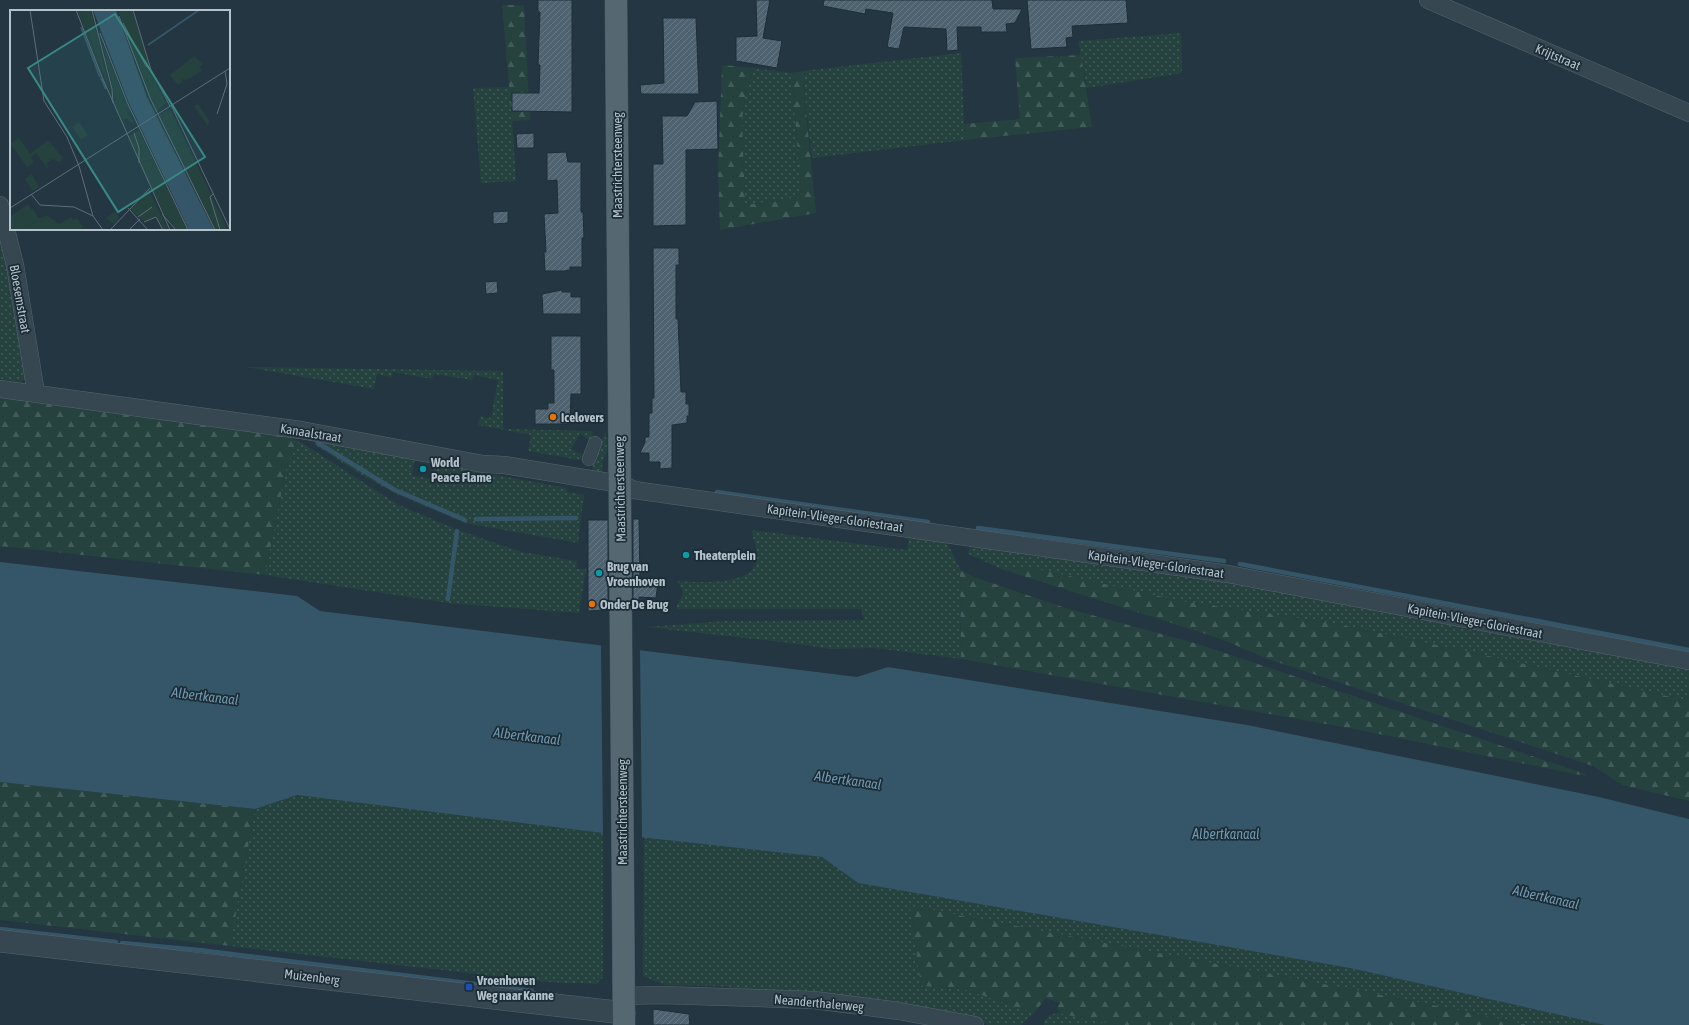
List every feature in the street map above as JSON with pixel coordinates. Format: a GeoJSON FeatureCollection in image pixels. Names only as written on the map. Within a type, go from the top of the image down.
{"type":"FeatureCollection","features":[{"type":"Feature","properties":{"kind":"main road","name":"Maastrichtersteenweg"},"geometry":{"type":"LineString","coordinates":[[616,0],[624,1011]]}},
{"type":"Feature","properties":{"kind":"street","name":"Krijtstraat"},"geometry":{"type":"LineString","coordinates":[[1428,0],[1689,113]]}},
{"type":"Feature","properties":{"kind":"street","name":"Bloesemstraat"},"geometry":{"type":"LineString","coordinates":[[0,205],[15,265],[36,393]]}},
{"type":"Feature","properties":{"kind":"street","name":"Kanaalstraat"},"geometry":{"type":"LineString","coordinates":[[0,389],[301,430],[483,464],[504,465],[621,484]]}},
{"type":"Feature","properties":{"kind":"street"},"geometry":{"type":"LineString","coordinates":[[589,459],[595,443]]}},
{"type":"Feature","properties":{"kind":"street","name":"Kapitein-Vlieger-Gloriestraat"},"geometry":{"type":"LineString","coordinates":[[621,484],[634,490],[1228,574],[1689,661]]}},
{"type":"Feature","properties":{"kind":"street","name":"Muizenberg"},"geometry":{"type":"LineString","coordinates":[[0,941],[624,1011]]}},
{"type":"Feature","properties":{"kind":"street","name":"Neanderthalerweg"},"geometry":{"type":"LineString","coordinates":[[624,1011],[661,995],[814,1000],[898,1011],[975,1025]]}},
{"type":"Feature","properties":{"kind":"green space"},"geometry":{"type":"Polygon","coordinates":[[[502,5],[524,5],[530,120],[512,121],[502,5]]]}},
{"type":"Feature","properties":{"kind":"green space"},"geometry":{"type":"Polygon","coordinates":[[[1181,33],[1182,73],[1087,88],[1078,41],[1181,33]]]}},
{"type":"Feature","properties":{"kind":"green space"},"geometry":{"type":"Polygon","coordinates":[[[961,53],[965,140],[812,158],[802,71],[961,53]]]}},
{"type":"Feature","properties":{"kind":"green space"},"geometry":{"type":"Polygon","coordinates":[[[1081,55],[1092,127],[965,140],[964,124],[1020,119],[1015,58],[1081,55]]]}},
{"type":"Feature","properties":{"kind":"green space"},"geometry":{"type":"Polygon","coordinates":[[[722,65],[754,68],[745,97],[742,119],[745,205],[802,197],[791,73],[802,71],[816,213],[720,230],[718,172],[722,65]]]}},
{"type":"Feature","properties":{"kind":"green space"},"geometry":{"type":"Polygon","coordinates":[[[754,68],[791,73],[802,197],[745,205],[742,119],[745,97],[754,68]]]}},
{"type":"Feature","properties":{"kind":"green space"},"geometry":{"type":"Polygon","coordinates":[[[510,87],[516,181],[481,183],[473,88],[510,87]]]}},
{"type":"Feature","properties":{"kind":"green space"},"geometry":{"type":"Polygon","coordinates":[[[0,231],[29,378],[20,382],[0,379],[0,231]]]}},
{"type":"Feature","properties":{"kind":"green space"},"geometry":{"type":"Polygon","coordinates":[[[246,367],[503,371],[503,429],[593,431],[591,441],[580,434],[571,449],[586,457],[586,461],[528,451],[531,435],[478,425],[480,416],[491,418],[498,380],[474,375],[472,380],[434,374],[432,379],[393,372],[392,377],[377,374],[374,389],[246,367]]]}},
{"type":"Feature","properties":{"kind":"green space"},"geometry":{"type":"Polygon","coordinates":[[[0,394],[280,434],[299,441],[287,465],[265,575],[0,546],[0,394]]]}},
{"type":"Feature","properties":{"kind":"green space"},"geometry":{"type":"Polygon","coordinates":[[[606,432],[607,450],[602,463],[603,474],[594,478],[591,460],[593,462],[601,447],[598,445],[606,432]]]}},
{"type":"Feature","properties":{"kind":"green space"},"geometry":{"type":"Polygon","coordinates":[[[299,441],[397,504],[458,530],[522,552],[577,561],[576,569],[586,569],[579,613],[448,603],[265,575],[287,465],[299,441]]]}},
{"type":"Feature","properties":{"kind":"green space"},"geometry":{"type":"Polygon","coordinates":[[[315,441],[415,458],[412,475],[431,479],[435,462],[441,465],[567,488],[567,492],[584,495],[578,543],[465,523],[394,493],[355,471],[315,445],[315,441]]]}},
{"type":"Feature","properties":{"kind":"green space"},"geometry":{"type":"Polygon","coordinates":[[[752,530],[907,550],[909,534],[943,541],[950,548],[960,569],[961,659],[874,648],[830,649],[791,643],[647,627],[725,621],[864,620],[861,609],[678,609],[676,607],[683,594],[678,581],[726,581],[739,578],[749,573],[755,565],[757,554],[752,530]]]}},
{"type":"Feature","properties":{"kind":"green space"},"geometry":{"type":"Polygon","coordinates":[[[971,541],[1249,580],[1689,665],[1689,701],[1480,654],[1332,623],[1186,602],[1017,568],[1004,570],[968,554],[971,541]]]}},
{"type":"Feature","properties":{"kind":"green space"},"geometry":{"type":"Polygon","coordinates":[[[1033,568],[1186,602],[1332,623],[1480,654],[1689,701],[1689,801],[1622,785],[1593,766],[1265,658],[1224,640],[1004,570],[1033,568]]]}},
{"type":"Feature","properties":{"kind":"green space"},"geometry":{"type":"Polygon","coordinates":[[[960,569],[971,576],[1066,608],[1198,644],[1586,774],[1585,776],[1359,730],[961,659],[960,569]]]}},
{"type":"Feature","properties":{"kind":"green space"},"geometry":{"type":"Polygon","coordinates":[[[0,782],[255,809],[230,946],[0,920],[0,782]]]}},
{"type":"Feature","properties":{"kind":"green space"},"geometry":{"type":"Polygon","coordinates":[[[297,795],[603,833],[603,977],[596,984],[547,982],[230,946],[255,809],[297,795]]]}},
{"type":"Feature","properties":{"kind":"green space"},"geometry":{"type":"Polygon","coordinates":[[[644,837],[822,857],[858,883],[1350,968],[1605,1025],[1528,1025],[1418,1002],[910,906],[921,986],[961,988],[1034,1013],[1021,1025],[989,1025],[894,1004],[715,986],[664,985],[643,976],[644,837]]]}},
{"type":"Feature","properties":{"kind":"green space"},"geometry":{"type":"Polygon","coordinates":[[[910,906],[1418,1002],[1528,1025],[1118,1025],[1057,1013],[1059,1012],[1057,1008],[1060,1003],[1046,998],[1034,1013],[961,988],[921,986],[910,906]]]}},
{"type":"Feature","properties":{"kind":"green space"},"geometry":{"type":"Polygon","coordinates":[[[1057,1013],[1118,1025],[1044,1025],[1044,1021],[1050,1015],[1057,1013]]]}},
{"type":"Feature","properties":{"kind":"water","name":"Albertkanaal"},"geometry":{"type":"Polygon","coordinates":[[[0,562],[297,596],[320,611],[857,677],[888,667],[1247,725],[1599,797],[1689,819],[1689,1025],[1605,1025],[1350,968],[858,883],[822,857],[603,833],[297,795],[255,809],[0,782],[0,562]]]}},
{"type":"Feature","properties":{"kind":"pier"},"geometry":{"type":"Polygon","coordinates":[[[601,644],[640,648],[642,839],[603,835],[601,644]]]}},
{"type":"Feature","properties":{"kind":"building"},"geometry":{"type":"Polygon","coordinates":[[[538,0],[572,0],[572,112],[512,111],[512,93],[539,93],[540,65],[538,65],[540,12],[538,12],[538,0]]]}},
{"type":"Feature","properties":{"kind":"building"},"geometry":{"type":"Polygon","coordinates":[[[756,0],[770,0],[763,38],[782,41],[777,68],[736,61],[736,37],[757,36],[756,0]]]}},
{"type":"Feature","properties":{"kind":"building"},"geometry":{"type":"Polygon","coordinates":[[[824,0],[992,0],[993,9],[1022,9],[1015,23],[1006,24],[1007,32],[981,32],[981,27],[957,27],[958,50],[947,51],[946,29],[904,27],[899,49],[887,47],[893,13],[866,9],[865,14],[823,6],[824,0]]]}},
{"type":"Feature","properties":{"kind":"building"},"geometry":{"type":"Polygon","coordinates":[[[1027,0],[1126,0],[1128,23],[1072,26],[1073,37],[1066,38],[1067,47],[1031,49],[1027,0]]]}},
{"type":"Feature","properties":{"kind":"building"},"geometry":{"type":"Polygon","coordinates":[[[663,18],[696,18],[699,94],[641,94],[640,85],[664,83],[663,18]]]}},
{"type":"Feature","properties":{"kind":"building"},"geometry":{"type":"Polygon","coordinates":[[[717,101],[718,149],[686,150],[686,225],[653,226],[653,164],[663,164],[662,116],[687,116],[695,102],[717,101]]]}},
{"type":"Feature","properties":{"kind":"building"},"geometry":{"type":"Polygon","coordinates":[[[534,133],[534,148],[517,148],[516,134],[534,133]]]}},
{"type":"Feature","properties":{"kind":"building"},"geometry":{"type":"Polygon","coordinates":[[[566,152],[568,162],[581,162],[581,212],[583,212],[584,238],[582,238],[582,267],[570,267],[570,270],[564,271],[545,271],[544,252],[546,252],[544,214],[558,213],[557,180],[547,181],[547,153],[566,152]]]}},
{"type":"Feature","properties":{"kind":"building"},"geometry":{"type":"Polygon","coordinates":[[[508,211],[508,223],[493,224],[493,212],[508,211]]]}},
{"type":"Feature","properties":{"kind":"building"},"geometry":{"type":"Polygon","coordinates":[[[653,248],[679,248],[679,265],[676,265],[676,319],[678,319],[681,392],[686,392],[686,404],[689,404],[689,416],[687,416],[687,423],[672,425],[672,468],[660,469],[660,462],[649,462],[649,453],[640,453],[645,442],[645,437],[649,437],[649,413],[652,413],[652,398],[654,398],[653,248]]]}},
{"type":"Feature","properties":{"kind":"building"},"geometry":{"type":"Polygon","coordinates":[[[497,281],[498,293],[486,294],[485,282],[497,281]]]}},
{"type":"Feature","properties":{"kind":"building"},"geometry":{"type":"Polygon","coordinates":[[[562,290],[562,292],[571,292],[571,297],[581,297],[581,314],[543,314],[542,294],[562,290]]]}},
{"type":"Feature","properties":{"kind":"building"},"geometry":{"type":"Polygon","coordinates":[[[551,336],[581,336],[581,394],[571,394],[570,424],[535,424],[535,409],[548,409],[548,403],[554,403],[554,370],[551,370],[551,336]]]}},
{"type":"Feature","properties":{"kind":"building"},"geometry":{"type":"Polygon","coordinates":[[[633,519],[639,519],[640,580],[658,582],[656,598],[639,597],[639,610],[633,610],[633,519]]]}},
{"type":"Feature","properties":{"kind":"building"},"geometry":{"type":"Polygon","coordinates":[[[588,520],[608,520],[608,610],[588,611],[588,520]]]}},
{"type":"Feature","properties":{"kind":"building"},"geometry":{"type":"Polygon","coordinates":[[[653,1009],[689,1014],[690,1025],[653,1025],[653,1009]]]}},
{"type":"Feature","properties":{"kind":"waterway"},"geometry":{"type":"LineString","coordinates":[[318,443],[395,490],[465,520]]}},
{"type":"Feature","properties":{"kind":"waterway"},"geometry":{"type":"LineString","coordinates":[[717,492],[928,522]]}},
{"type":"Feature","properties":{"kind":"waterway"},"geometry":{"type":"LineString","coordinates":[[476,519],[576,518]]}},
{"type":"Feature","properties":{"kind":"waterway"},"geometry":{"type":"LineString","coordinates":[[978,528],[1224,561]]}},
{"type":"Feature","properties":{"kind":"waterway"},"geometry":{"type":"LineString","coordinates":[[448,599],[457,531]]}},
{"type":"Feature","properties":{"kind":"waterway"},"geometry":{"type":"LineString","coordinates":[[1240,564],[1689,650]]}},
{"type":"Feature","properties":{"kind":"waterway"},"geometry":{"type":"LineString","coordinates":[[0,929],[116,942]]}},
{"type":"Feature","properties":{"kind":"waterway"},"geometry":{"type":"LineString","coordinates":[[122,943],[199,950],[532,991]]}},
{"type":"Feature","properties":{"kind":"place","name":"Icelovers"},"geometry":{"type":"Point","coordinates":[553,417]}},
{"type":"Feature","properties":{"kind":"place","name":"World Peace Flame"},"geometry":{"type":"Point","coordinates":[423,469]}},
{"type":"Feature","properties":{"kind":"place","name":"Theaterplein"},"geometry":{"type":"Point","coordinates":[686,555]}},
{"type":"Feature","properties":{"kind":"place","name":"Brug van Vroenhoven"},"geometry":{"type":"Point","coordinates":[599,573]}},
{"type":"Feature","properties":{"kind":"place","name":"Onder De Brug"},"geometry":{"type":"Point","coordinates":[592,604]}},
{"type":"Feature","properties":{"kind":"place","name":"Vroenhoven Weg naar Kanne"},"geometry":{"type":"Point","coordinates":[469,987]}}]}
